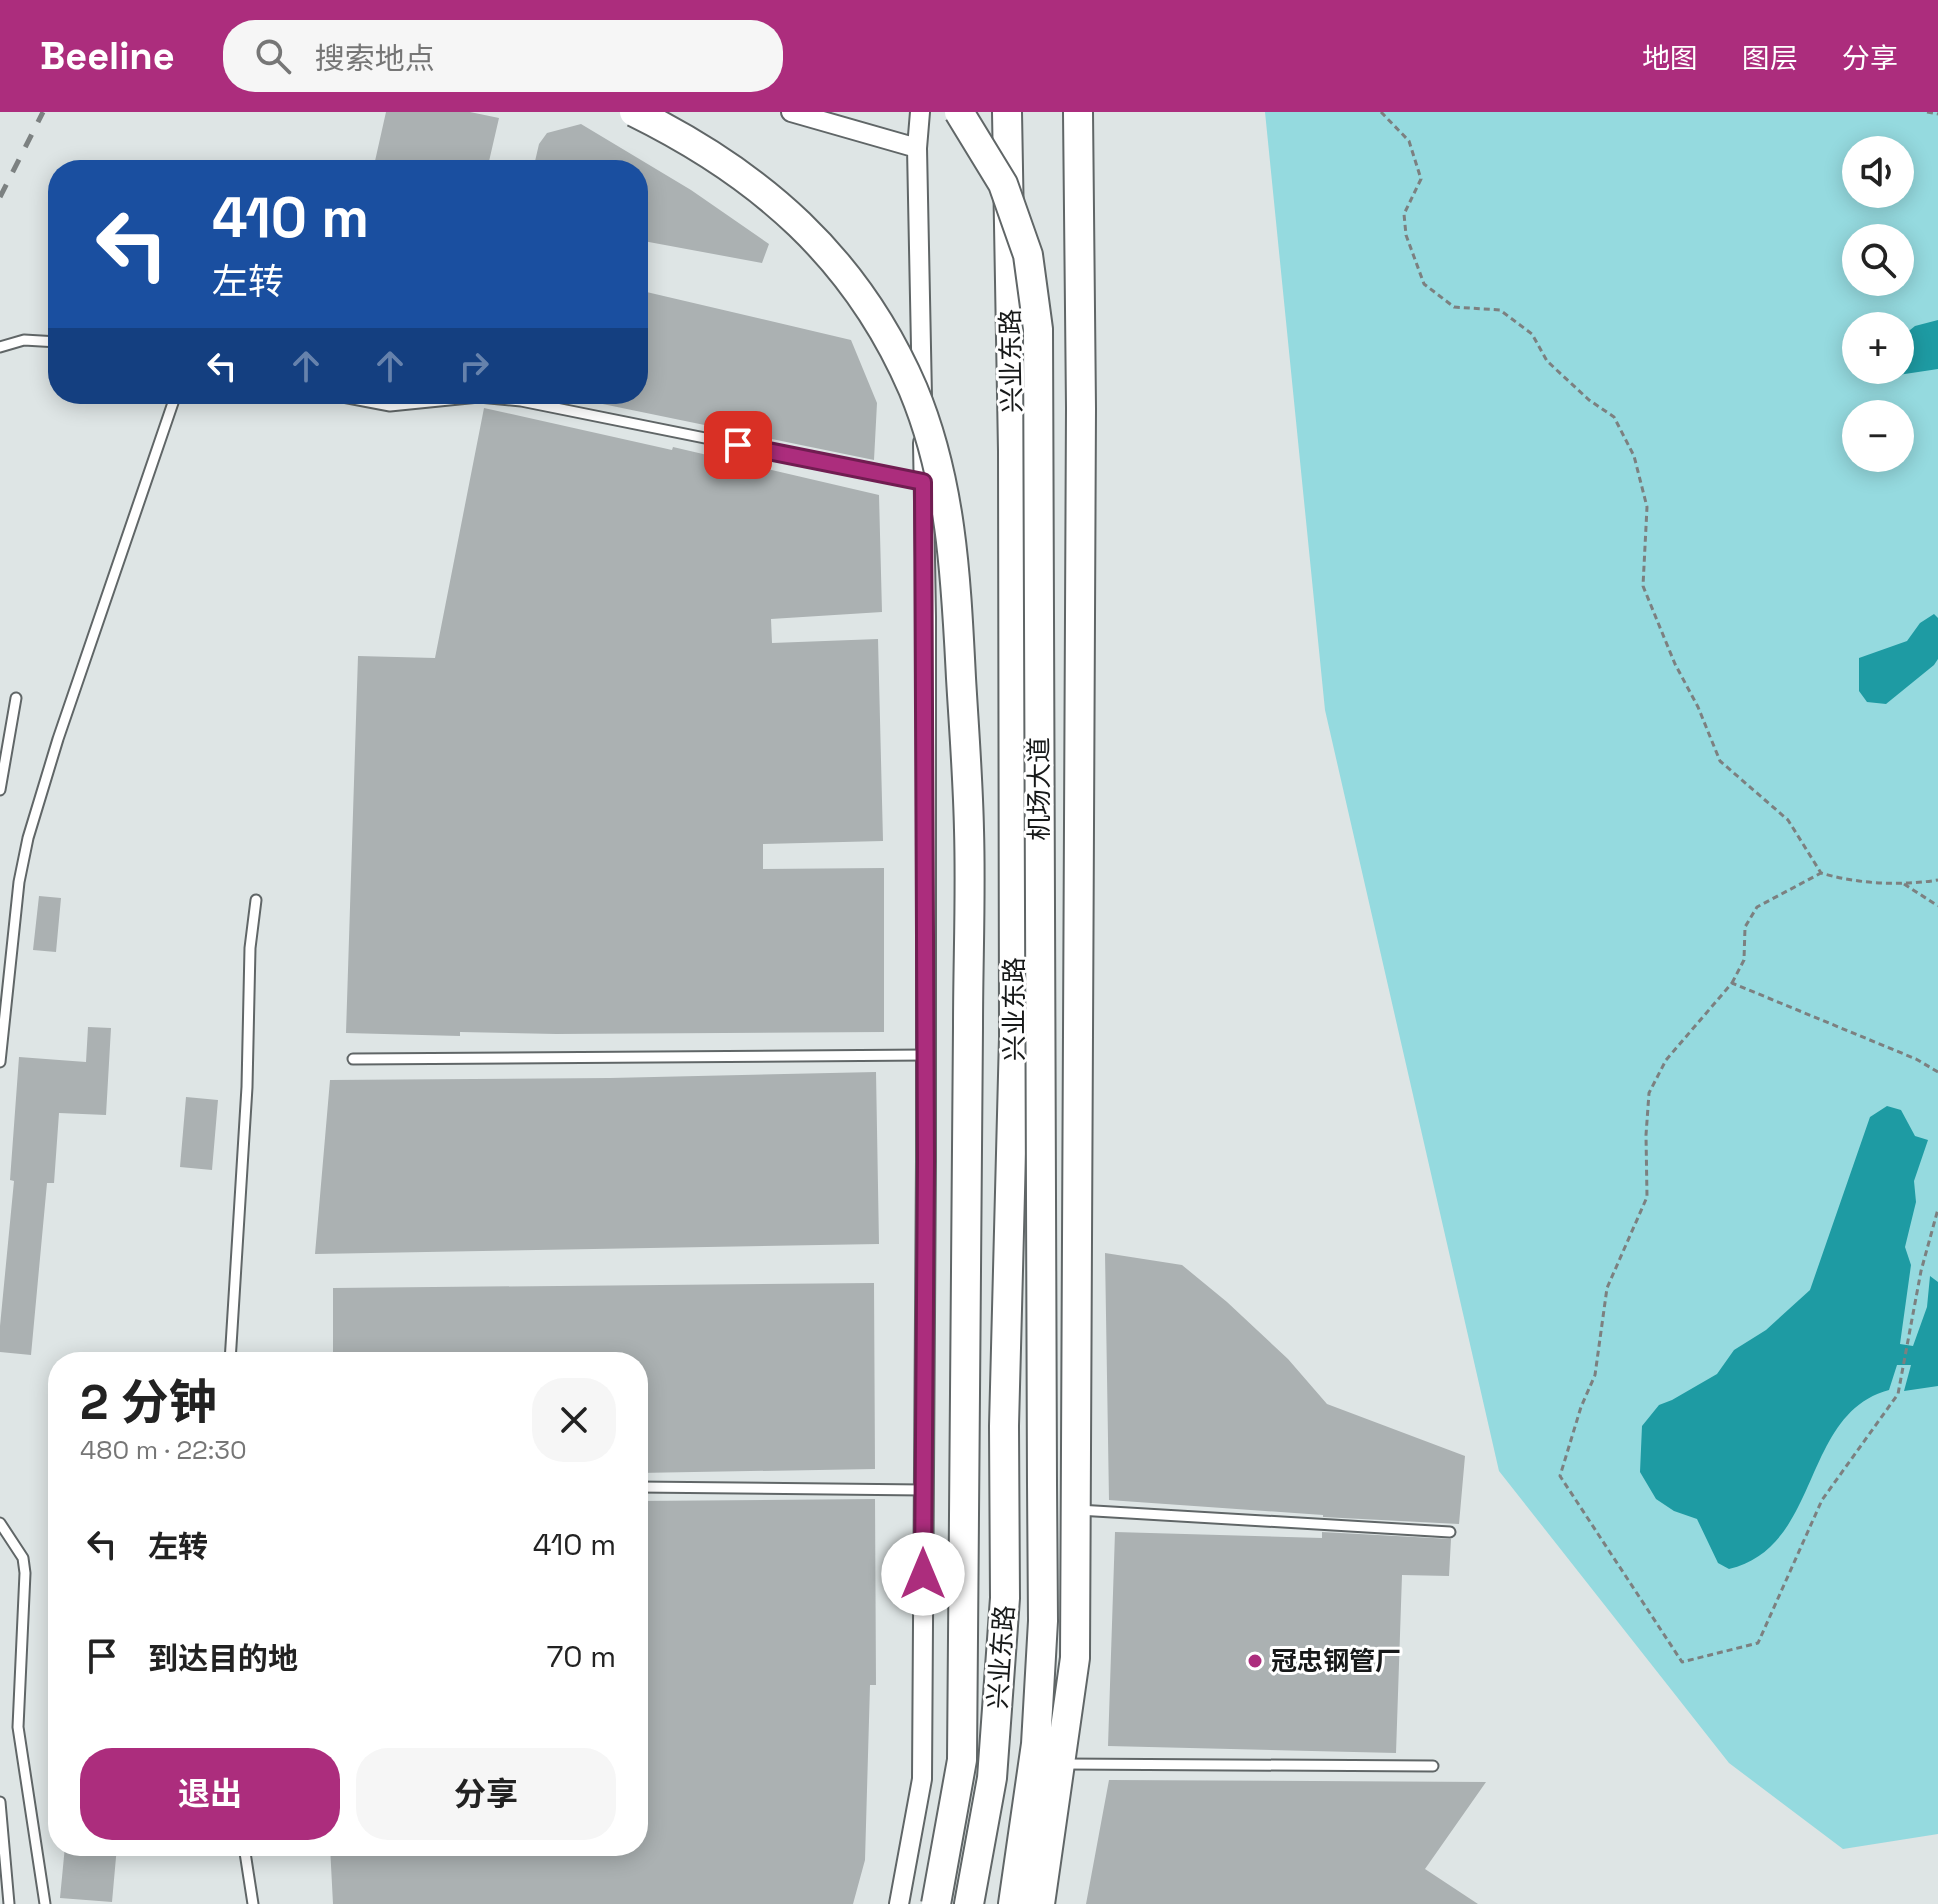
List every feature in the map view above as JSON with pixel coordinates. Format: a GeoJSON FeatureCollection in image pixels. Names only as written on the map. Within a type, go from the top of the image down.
{"type":"FeatureCollection","features":[{"type":"Feature","properties":{"kind":"main road"},"geometry":{"type":"LineString","coordinates":[[634,112],[681,135],[763,189],[833,259],[866,302],[893,347],[914,392],[943,482],[953,543],[969,832],[962,1760],[936,1904]]}},
{"type":"Feature","properties":{"kind":"main road","name":"机场大道"},"geometry":{"type":"LineString","coordinates":[[959,112],[1003,184],[1028,255],[1038,329],[1043,1621],[1036,1744],[1013,1904]]}},
{"type":"Feature","properties":{"kind":"main road","name":"兴业东路"},"geometry":{"type":"LineString","coordinates":[[969,1904],[992,1778],[1005,1598],[1004,1426],[1014,1037],[1013,451],[1007,112]]}},
{"type":"Feature","properties":{"kind":"main road"},"geometry":{"type":"LineString","coordinates":[[1040,1904],[1075,1658],[1081,424],[1078,112]]}},
{"type":"Feature","properties":{"kind":"street"},"geometry":{"type":"LineString","coordinates":[[791,112],[917,148]]}},
{"type":"Feature","properties":{"kind":"street"},"geometry":{"type":"LineString","coordinates":[[899,1904],[922,1779],[926,1055],[923,482],[917,148],[920,112]]}},
{"type":"Feature","properties":{"kind":"lane"},"geometry":{"type":"LineString","coordinates":[[0,347],[24,340],[48,341]]}},
{"type":"Feature","properties":{"kind":"lane"},"geometry":{"type":"LineString","coordinates":[[0,1062],[19,882],[35,811],[173,404]]}},
{"type":"Feature","properties":{"kind":"lane"},"geometry":{"type":"LineString","coordinates":[[380,404],[410,404]]}},
{"type":"Feature","properties":{"kind":"lane"},"geometry":{"type":"LineString","coordinates":[[536,404],[923,482]]}},
{"type":"Feature","properties":{"kind":"lane"},"geometry":{"type":"LineString","coordinates":[[0,790],[16,698]]}},
{"type":"Feature","properties":{"kind":"lane"},"geometry":{"type":"LineString","coordinates":[[231,1352],[247,1087],[250,948],[256,900]]}},
{"type":"Feature","properties":{"kind":"lane"},"geometry":{"type":"LineString","coordinates":[[353,1059],[926,1055]]}},
{"type":"Feature","properties":{"kind":"lane"},"geometry":{"type":"LineString","coordinates":[[648,1487],[923,1490]]}},
{"type":"Feature","properties":{"kind":"lane"},"geometry":{"type":"LineString","coordinates":[[1075,1510],[1450,1532]]}},
{"type":"Feature","properties":{"kind":"lane"},"geometry":{"type":"LineString","coordinates":[[0,1523],[23,1558],[25,1573],[18,1727],[45,1904]]}},
{"type":"Feature","properties":{"kind":"lane"},"geometry":{"type":"LineString","coordinates":[[1061,1764],[1433,1766]]}},
{"type":"Feature","properties":{"kind":"lane"},"geometry":{"type":"LineString","coordinates":[[0,1802],[9,1904]]}},
{"type":"Feature","properties":{"kind":"lane"},"geometry":{"type":"LineString","coordinates":[[246,1856],[253,1904]]}},
{"type":"Feature","properties":{"kind":"path"},"geometry":{"type":"LineString","coordinates":[[1381,112],[1409,141],[1421,179],[1404,214],[1406,235],[1424,284],[1454,307],[1500,310],[1532,334],[1547,361],[1589,400],[1614,417],[1634,456],[1647,507],[1643,586],[1720,761],[1788,820],[1821,873],[1843,879],[1903,883],[1938,880]]}},
{"type":"Feature","properties":{"kind":"path"},"geometry":{"type":"LineString","coordinates":[[1927,112],[1938,114]]}},
{"type":"Feature","properties":{"kind":"path"},"geometry":{"type":"LineString","coordinates":[[1821,873],[1757,907],[1745,927],[1744,960],[1732,983],[1666,1060],[1649,1093],[1647,1197],[1607,1288],[1595,1375],[1581,1407],[1560,1476],[1682,1662],[1758,1643],[1822,1500],[1898,1394],[1921,1271],[1938,1209]]}},
{"type":"Feature","properties":{"kind":"path"},"geometry":{"type":"LineString","coordinates":[[1903,883],[1938,906]]}},
{"type":"Feature","properties":{"kind":"path"},"geometry":{"type":"LineString","coordinates":[[1732,983],[1916,1059],[1938,1072]]}},
{"type":"Feature","properties":{"kind":"shaded area"},"geometry":{"type":"Polygon","coordinates":[[[1265,112],[1938,112],[1938,1834],[1843,1849],[1729,1763],[1499,1471],[1325,710],[1265,112]]]}},
{"type":"Feature","properties":{"kind":"shaded area"},"geometry":{"type":"Polygon","coordinates":[[[1938,320],[1938,369],[1914,373],[1915,326],[1938,320]]]}},
{"type":"Feature","properties":{"kind":"shaded area"},"geometry":{"type":"Polygon","coordinates":[[[1934,614],[1938,618],[1938,659],[1934,665],[1886,704],[1867,702],[1859,691],[1859,658],[1907,641],[1920,623],[1934,614]]]}},
{"type":"Feature","properties":{"kind":"shaded area"},"geometry":{"type":"Polygon","coordinates":[[[1887,1106],[1901,1110],[1915,1136],[1928,1140],[1914,1181],[1916,1202],[1905,1247],[1911,1265],[1900,1344],[1913,1346],[1927,1307],[1930,1276],[1938,1282],[1938,1386],[1904,1391],[1911,1365],[1897,1365],[1889,1390],[1860,1404],[1840,1425],[1781,1535],[1759,1556],[1729,1569],[1718,1563],[1697,1519],[1674,1511],[1656,1499],[1640,1472],[1642,1426],[1659,1405],[1717,1374],[1734,1350],[1766,1330],[1810,1290],[1870,1117],[1887,1106]]]}},
{"type":"Feature","properties":{"kind":"building"},"geometry":{"type":"Polygon","coordinates":[[[386,112],[470,112],[499,118],[489,160],[375,160],[386,112]]]}},
{"type":"Feature","properties":{"kind":"building"},"geometry":{"type":"Polygon","coordinates":[[[581,124],[641,160],[535,160],[539,144],[547,133],[581,124]]]}},
{"type":"Feature","properties":{"kind":"building"},"geometry":{"type":"Polygon","coordinates":[[[648,164],[769,244],[762,263],[648,242],[648,164]]]}},
{"type":"Feature","properties":{"kind":"building"},"geometry":{"type":"Polygon","coordinates":[[[648,292],[851,340],[877,403],[874,460],[603,404],[648,404],[648,292]]]}},
{"type":"Feature","properties":{"kind":"building"},"geometry":{"type":"Polygon","coordinates":[[[484,408],[672,450],[673,447],[879,495],[882,612],[771,619],[772,643],[878,639],[883,841],[763,844],[763,869],[884,868],[884,1032],[460,1032],[460,1036],[346,1033],[358,656],[435,658],[484,408]]]}},
{"type":"Feature","properties":{"kind":"building"},"geometry":{"type":"Polygon","coordinates":[[[39,896],[61,898],[56,952],[33,950],[39,896]]]}},
{"type":"Feature","properties":{"kind":"building"},"geometry":{"type":"Polygon","coordinates":[[[88,1027],[111,1028],[106,1115],[59,1113],[54,1183],[47,1183],[31,1355],[0,1352],[14,1181],[10,1180],[19,1057],[86,1062],[88,1027]]]}},
{"type":"Feature","properties":{"kind":"building"},"geometry":{"type":"Polygon","coordinates":[[[876,1072],[879,1244],[315,1254],[330,1080],[876,1072]]]}},
{"type":"Feature","properties":{"kind":"building"},"geometry":{"type":"Polygon","coordinates":[[[186,1097],[218,1100],[212,1170],[180,1167],[186,1097]]]}},
{"type":"Feature","properties":{"kind":"building"},"geometry":{"type":"Polygon","coordinates":[[[1105,1253],[1182,1265],[1288,1359],[1327,1404],[1465,1456],[1459,1524],[1109,1500],[1105,1253]]]}},
{"type":"Feature","properties":{"kind":"building"},"geometry":{"type":"Polygon","coordinates":[[[874,1283],[875,1469],[648,1473],[648,1352],[333,1352],[333,1288],[874,1283]]]}},
{"type":"Feature","properties":{"kind":"building"},"geometry":{"type":"Polygon","coordinates":[[[875,1499],[876,1685],[870,1685],[865,1860],[853,1904],[333,1904],[331,1856],[648,1856],[648,1501],[875,1499]]]}},
{"type":"Feature","properties":{"kind":"building","name":"冠忠钢管厂"},"geometry":{"type":"Polygon","coordinates":[[[1115,1532],[1322,1538],[1322,1532],[1451,1539],[1449,1576],[1402,1575],[1396,1753],[1108,1746],[1115,1532]]]}},
{"type":"Feature","properties":{"kind":"building"},"geometry":{"type":"Polygon","coordinates":[[[1109,1780],[1486,1782],[1425,1869],[1478,1904],[1086,1904],[1109,1780]]]}},
{"type":"Feature","properties":{"kind":"building"},"geometry":{"type":"Polygon","coordinates":[[[64,1856],[116,1856],[112,1902],[60,1898],[64,1856]]]}},
{"type":"Feature","properties":{"kind":"railway"},"geometry":{"type":"LineString","coordinates":[[0,197],[43,112]]}},
{"type":"Feature","properties":{"kind":"place","name":"冠忠钢管厂"},"geometry":{"type":"Point","coordinates":[1255,1661]}},
{"type":"Feature","properties":{"kind":"route"},"geometry":{"type":"LineString","coordinates":[[738,445],[923,482],[926,617],[926,1161],[923,1574]]}}]}
